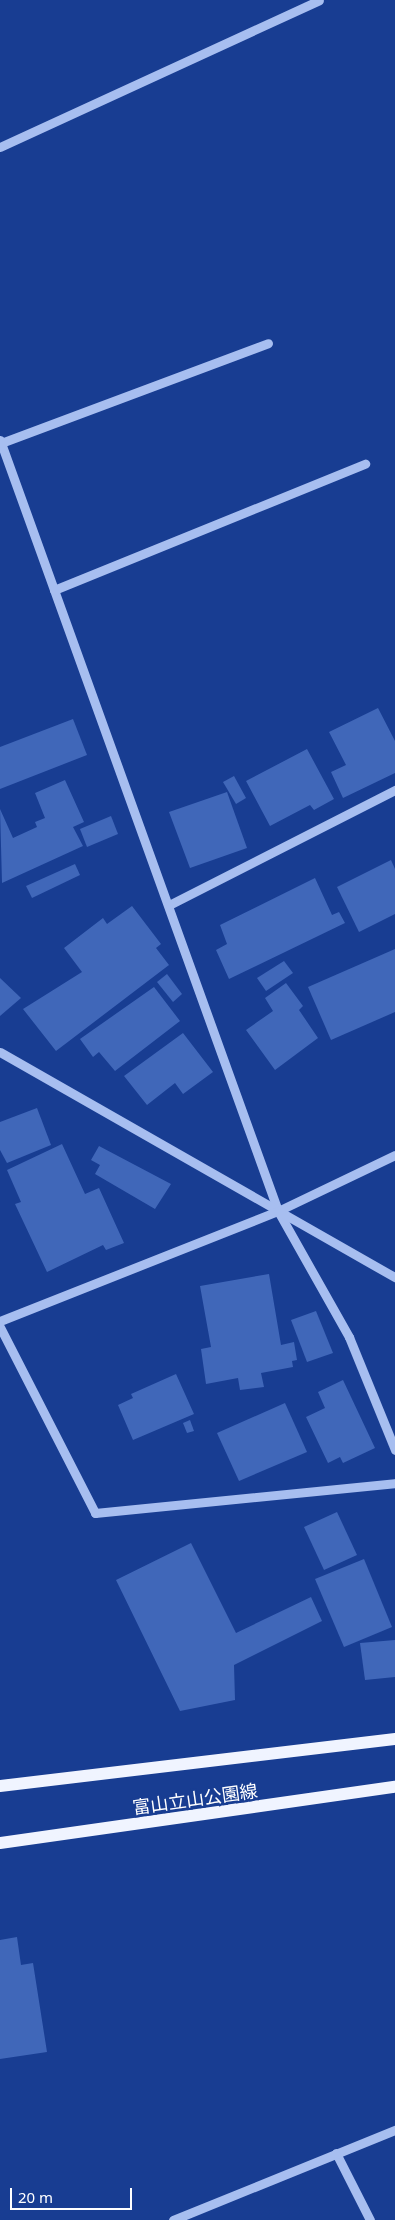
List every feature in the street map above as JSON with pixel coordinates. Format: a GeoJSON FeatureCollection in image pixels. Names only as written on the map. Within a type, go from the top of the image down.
{"type":"FeatureCollection","features":[{"type":"Feature","properties":{"kind":"main road","name":"富山立山公園線"},"geometry":{"type":"LineString","coordinates":[[0,1786],[395,1739]]}},
{"type":"Feature","properties":{"kind":"main road","name":"富山立山公園線"},"geometry":{"type":"LineString","coordinates":[[0,1843],[395,1787]]}},
{"type":"Feature","properties":{"kind":"street"},"geometry":{"type":"LineString","coordinates":[[0,147],[319,0]]}},
{"type":"Feature","properties":{"kind":"street"},"geometry":{"type":"LineString","coordinates":[[268,343],[0,441],[278,1211],[349,1338],[395,1450]]}},
{"type":"Feature","properties":{"kind":"street"},"geometry":{"type":"LineString","coordinates":[[54,590],[365,464]]}},
{"type":"Feature","properties":{"kind":"street"},"geometry":{"type":"LineString","coordinates":[[169,905],[395,790]]}},
{"type":"Feature","properties":{"kind":"street"},"geometry":{"type":"LineString","coordinates":[[0,1052],[395,1278]]}},
{"type":"Feature","properties":{"kind":"street"},"geometry":{"type":"LineString","coordinates":[[0,1321],[278,1211],[395,1155]]}},
{"type":"Feature","properties":{"kind":"street"},"geometry":{"type":"LineString","coordinates":[[0,1327],[95,1513],[395,1483]]}},
{"type":"Feature","properties":{"kind":"street"},"geometry":{"type":"LineString","coordinates":[[173,2220],[395,2130]]}},
{"type":"Feature","properties":{"kind":"street"},"geometry":{"type":"LineString","coordinates":[[336,2153],[370,2220]]}},
{"type":"Feature","properties":{"kind":"building"},"geometry":{"type":"Polygon","coordinates":[[[378,708],[395,741],[395,773],[343,798],[331,772],[346,765],[329,732],[378,708]]]}},
{"type":"Feature","properties":{"kind":"building"},"geometry":{"type":"Polygon","coordinates":[[[73,719],[87,755],[0,789],[0,747],[73,719]]]}},
{"type":"Feature","properties":{"kind":"building"},"geometry":{"type":"Polygon","coordinates":[[[307,749],[334,799],[314,810],[310,805],[270,826],[246,781],[307,749]]]}},
{"type":"Feature","properties":{"kind":"building"},"geometry":{"type":"Polygon","coordinates":[[[234,776],[246,798],[236,804],[223,782],[234,776]]]}},
{"type":"Feature","properties":{"kind":"building"},"geometry":{"type":"Polygon","coordinates":[[[65,780],[84,822],[73,827],[83,846],[2,883],[0,809],[13,838],[37,827],[35,822],[45,818],[35,793],[65,780]]]}},
{"type":"Feature","properties":{"kind":"building"},"geometry":{"type":"Polygon","coordinates":[[[227,792],[247,848],[190,868],[169,812],[227,792]]]}},
{"type":"Feature","properties":{"kind":"building"},"geometry":{"type":"Polygon","coordinates":[[[111,816],[118,834],[87,847],[80,829],[111,816]]]}},
{"type":"Feature","properties":{"kind":"building"},"geometry":{"type":"Polygon","coordinates":[[[391,860],[395,869],[395,914],[359,932],[337,887],[391,860]]]}},
{"type":"Feature","properties":{"kind":"building"},"geometry":{"type":"Polygon","coordinates":[[[75,864],[80,875],[32,898],[26,886],[75,864]]]}},
{"type":"Feature","properties":{"kind":"building"},"geometry":{"type":"Polygon","coordinates":[[[315,878],[332,915],[339,912],[345,923],[229,979],[216,950],[227,944],[220,925],[315,878]]]}},
{"type":"Feature","properties":{"kind":"building"},"geometry":{"type":"Polygon","coordinates":[[[132,906],[161,944],[156,948],[169,965],[56,1051],[23,1009],[82,972],[64,948],[103,918],[107,924],[132,906]]]}},
{"type":"Feature","properties":{"kind":"building"},"geometry":{"type":"Polygon","coordinates":[[[395,949],[395,1012],[331,1040],[308,987],[395,949]]]}},
{"type":"Feature","properties":{"kind":"building"},"geometry":{"type":"Polygon","coordinates":[[[284,961],[293,973],[266,991],[257,978],[284,961]]]}},
{"type":"Feature","properties":{"kind":"building"},"geometry":{"type":"Polygon","coordinates":[[[167,974],[182,994],[173,1002],[157,982],[167,974]]]}},
{"type":"Feature","properties":{"kind":"building"},"geometry":{"type":"Polygon","coordinates":[[[0,978],[21,998],[0,1016],[0,978]]]}},
{"type":"Feature","properties":{"kind":"building"},"geometry":{"type":"Polygon","coordinates":[[[286,983],[303,1006],[299,1010],[318,1038],[275,1070],[246,1030],[273,1011],[265,998],[286,983]]]}},
{"type":"Feature","properties":{"kind":"building"},"geometry":{"type":"Polygon","coordinates":[[[154,987],[180,1021],[115,1071],[99,1052],[93,1057],[80,1039],[154,987]]]}},
{"type":"Feature","properties":{"kind":"building"},"geometry":{"type":"Polygon","coordinates":[[[183,1033],[213,1072],[183,1094],[175,1083],[147,1105],[124,1076],[183,1033]]]}},
{"type":"Feature","properties":{"kind":"building"},"geometry":{"type":"Polygon","coordinates":[[[37,1108],[51,1145],[7,1163],[0,1150],[0,1122],[37,1108]]]}},
{"type":"Feature","properties":{"kind":"building"},"geometry":{"type":"Polygon","coordinates":[[[62,1144],[85,1194],[99,1188],[124,1243],[106,1250],[103,1245],[47,1272],[15,1204],[21,1202],[7,1170],[62,1144]]]}},
{"type":"Feature","properties":{"kind":"building"},"geometry":{"type":"Polygon","coordinates":[[[99,1146],[171,1184],[155,1209],[95,1174],[100,1165],[91,1160],[99,1146]]]}},
{"type":"Feature","properties":{"kind":"building"},"geometry":{"type":"Polygon","coordinates":[[[269,1274],[281,1345],[294,1342],[297,1360],[292,1361],[293,1367],[261,1373],[264,1387],[240,1390],[238,1378],[206,1384],[201,1349],[211,1347],[200,1286],[269,1274]]]}},
{"type":"Feature","properties":{"kind":"building"},"geometry":{"type":"Polygon","coordinates":[[[316,1311],[333,1353],[307,1362],[291,1320],[316,1311]]]}},
{"type":"Feature","properties":{"kind":"building"},"geometry":{"type":"Polygon","coordinates":[[[176,1374],[194,1414],[133,1440],[118,1405],[133,1398],[131,1394],[176,1374]]]}},
{"type":"Feature","properties":{"kind":"building"},"geometry":{"type":"Polygon","coordinates":[[[343,1380],[375,1448],[343,1463],[340,1457],[328,1463],[306,1417],[325,1408],[318,1392],[343,1380]]]}},
{"type":"Feature","properties":{"kind":"building"},"geometry":{"type":"Polygon","coordinates":[[[285,1403],[307,1452],[239,1481],[217,1433],[285,1403]]]}},
{"type":"Feature","properties":{"kind":"building"},"geometry":{"type":"Polygon","coordinates":[[[190,1420],[194,1431],[187,1433],[183,1423],[190,1420]]]}},
{"type":"Feature","properties":{"kind":"building"},"geometry":{"type":"Polygon","coordinates":[[[337,1512],[357,1555],[324,1570],[304,1527],[337,1512]]]}},
{"type":"Feature","properties":{"kind":"building"},"geometry":{"type":"Polygon","coordinates":[[[191,1543],[236,1633],[311,1597],[322,1621],[234,1665],[235,1700],[180,1711],[116,1580],[191,1543]]]}},
{"type":"Feature","properties":{"kind":"building"},"geometry":{"type":"Polygon","coordinates":[[[364,1559],[392,1627],[344,1647],[315,1579],[364,1559]]]}},
{"type":"Feature","properties":{"kind":"building"},"geometry":{"type":"Polygon","coordinates":[[[395,1640],[395,1677],[365,1680],[360,1643],[395,1640]]]}},
{"type":"Feature","properties":{"kind":"building"},"geometry":{"type":"Polygon","coordinates":[[[17,1937],[21,1965],[33,1963],[47,2052],[0,2059],[0,1940],[17,1937]]]}}]}
